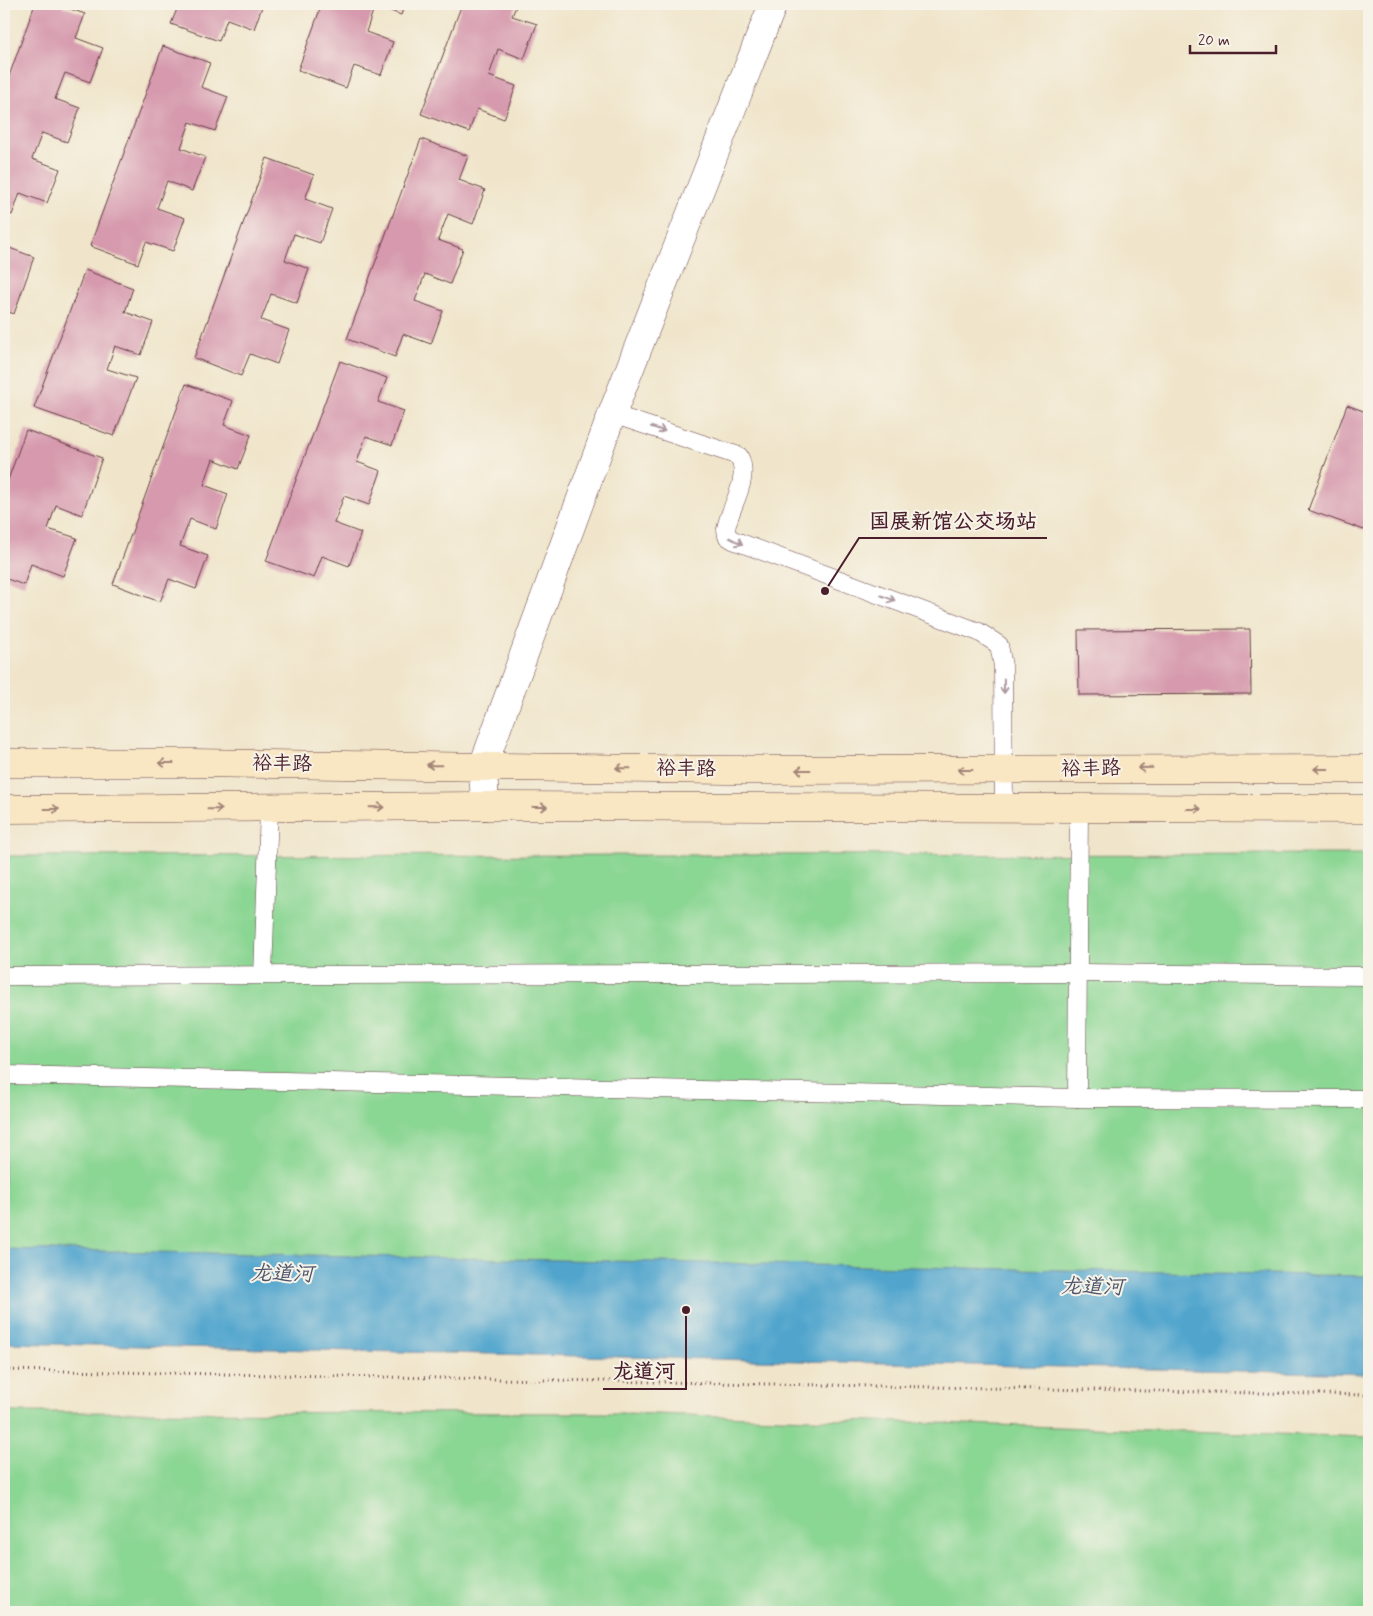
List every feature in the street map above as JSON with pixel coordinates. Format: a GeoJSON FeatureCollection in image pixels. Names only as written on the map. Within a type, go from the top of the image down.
{"type":"FeatureCollection","features":[{"type":"Feature","properties":{"kind":"street"},"geometry":{"type":"LineString","coordinates":[[485,806],[483,766],[612,414],[773,4]]}},
{"type":"Feature","properties":{"kind":"street","name":"裕丰路"},"geometry":{"type":"LineString","coordinates":[[4,763],[483,766],[727,770],[1369,769]]}},
{"type":"Feature","properties":{"kind":"street","name":"裕丰路"},"geometry":{"type":"LineString","coordinates":[[4,809],[269,809],[485,806],[1369,809]]}},
{"type":"Feature","properties":{"kind":"lane"},"geometry":{"type":"LineString","coordinates":[[612,414],[739,456],[744,466],[743,480],[726,529],[727,536],[733,540],[979,632],[999,645],[1003,666],[1004,808]]}},
{"type":"Feature","properties":{"kind":"lane"},"geometry":{"type":"LineString","coordinates":[[1077,1098],[1079,808]]}},
{"type":"Feature","properties":{"kind":"lane"},"geometry":{"type":"LineString","coordinates":[[263,975],[269,809]]}},
{"type":"Feature","properties":{"kind":"lane"},"geometry":{"type":"LineString","coordinates":[[4,976],[1078,972],[1369,976]]}},
{"type":"Feature","properties":{"kind":"lane"},"geometry":{"type":"LineString","coordinates":[[4,1075],[1077,1098],[1369,1099]]}},
{"type":"Feature","properties":{"kind":"path"},"geometry":{"type":"LineString","coordinates":[[4,1370],[1369,1395]]}},
{"type":"Feature","properties":{"kind":"green space"},"geometry":{"type":"Polygon","coordinates":[[[1369,854],[1369,1277],[4,1251],[4,856],[1369,854]]]}},
{"type":"Feature","properties":{"kind":"green space"},"geometry":{"type":"Polygon","coordinates":[[[4,1412],[625,1413],[1369,1437],[1369,1612],[4,1612],[4,1412]]]}},
{"type":"Feature","properties":{"kind":"water","name":"龙道河"},"geometry":{"type":"Polygon","coordinates":[[[4,1249],[1369,1276],[1369,1374],[4,1343],[4,1249]]]}},
{"type":"Feature","properties":{"kind":"building"},"geometry":{"type":"Polygon","coordinates":[[[35,4],[56,4],[85,14],[76,38],[103,48],[90,82],[65,73],[55,99],[80,108],[67,142],[42,133],[32,159],[60,169],[47,203],[20,193],[12,215],[4,212],[4,90],[35,4]]]}},
{"type":"Feature","properties":{"kind":"building"},"geometry":{"type":"Polygon","coordinates":[[[179,4],[263,4],[254,29],[227,19],[219,41],[171,24],[179,4]]]}},
{"type":"Feature","properties":{"kind":"building"},"geometry":{"type":"Polygon","coordinates":[[[322,4],[405,4],[401,15],[375,5],[366,32],[393,42],[381,75],[354,66],[346,88],[298,70],[322,4]]]}},
{"type":"Feature","properties":{"kind":"building"},"geometry":{"type":"Polygon","coordinates":[[[462,4],[517,4],[512,16],[537,24],[524,59],[498,49],[489,76],[516,86],[504,119],[477,109],[469,132],[421,114],[462,4]]]}},
{"type":"Feature","properties":{"kind":"building"},"geometry":{"type":"Polygon","coordinates":[[[163,46],[210,63],[201,87],[228,97],[215,131],[190,122],[181,148],[205,157],[192,191],[167,181],[157,208],[185,218],[173,251],[146,242],[138,264],[90,246],[163,46]]]}},
{"type":"Feature","properties":{"kind":"building"},"geometry":{"type":"Polygon","coordinates":[[[421,139],[468,156],[459,180],[485,190],[473,224],[448,214],[438,240],[463,249],[450,284],[425,274],[415,301],[443,311],[431,344],[403,334],[395,357],[347,339],[421,139]]]}},
{"type":"Feature","properties":{"kind":"building"},"geometry":{"type":"Polygon","coordinates":[[[267,158],[314,175],[305,199],[332,209],[320,243],[294,234],[285,260],[309,269],[297,303],[271,294],[261,320],[289,330],[277,364],[250,354],[241,376],[194,358],[267,158]]]}},
{"type":"Feature","properties":{"kind":"building"},"geometry":{"type":"Polygon","coordinates":[[[4,246],[34,257],[14,314],[4,310],[4,246]]]}},
{"type":"Feature","properties":{"kind":"building"},"geometry":{"type":"Polygon","coordinates":[[[85,270],[133,288],[125,312],[153,322],[141,355],[115,346],[107,369],[136,378],[114,436],[34,408],[85,270]]]}},
{"type":"Feature","properties":{"kind":"building"},"geometry":{"type":"Polygon","coordinates":[[[340,361],[387,378],[378,402],[404,411],[392,445],[366,436],[357,462],[381,471],[369,505],[344,496],[334,523],[361,533],[349,566],[322,556],[314,578],[266,561],[340,361]]]}},
{"type":"Feature","properties":{"kind":"building"},"geometry":{"type":"Polygon","coordinates":[[[186,384],[233,401],[224,425],[251,435],[238,469],[213,459],[204,485],[228,494],[216,529],[190,519],[180,546],[208,556],[196,589],[169,579],[160,602],[113,584],[186,384]]]}},
{"type":"Feature","properties":{"kind":"building"},"geometry":{"type":"Polygon","coordinates":[[[1347,405],[1369,413],[1369,516],[1364,530],[1308,510],[1347,405]]]}},
{"type":"Feature","properties":{"kind":"building"},"geometry":{"type":"Polygon","coordinates":[[[26,430],[102,458],[82,515],[56,505],[48,529],[77,538],[63,576],[31,564],[24,585],[4,578],[4,491],[26,430]]]}},
{"type":"Feature","properties":{"kind":"building"},"geometry":{"type":"Polygon","coordinates":[[[1250,629],[1251,694],[1079,695],[1078,630],[1250,629]]]}},
{"type":"Feature","properties":{"kind":"place","name":"国展新馆公交场站"},"geometry":{"type":"Point","coordinates":[825,591]}},
{"type":"Feature","properties":{"kind":"place","name":"龙道河"},"geometry":{"type":"Point","coordinates":[686,1310]}}]}
